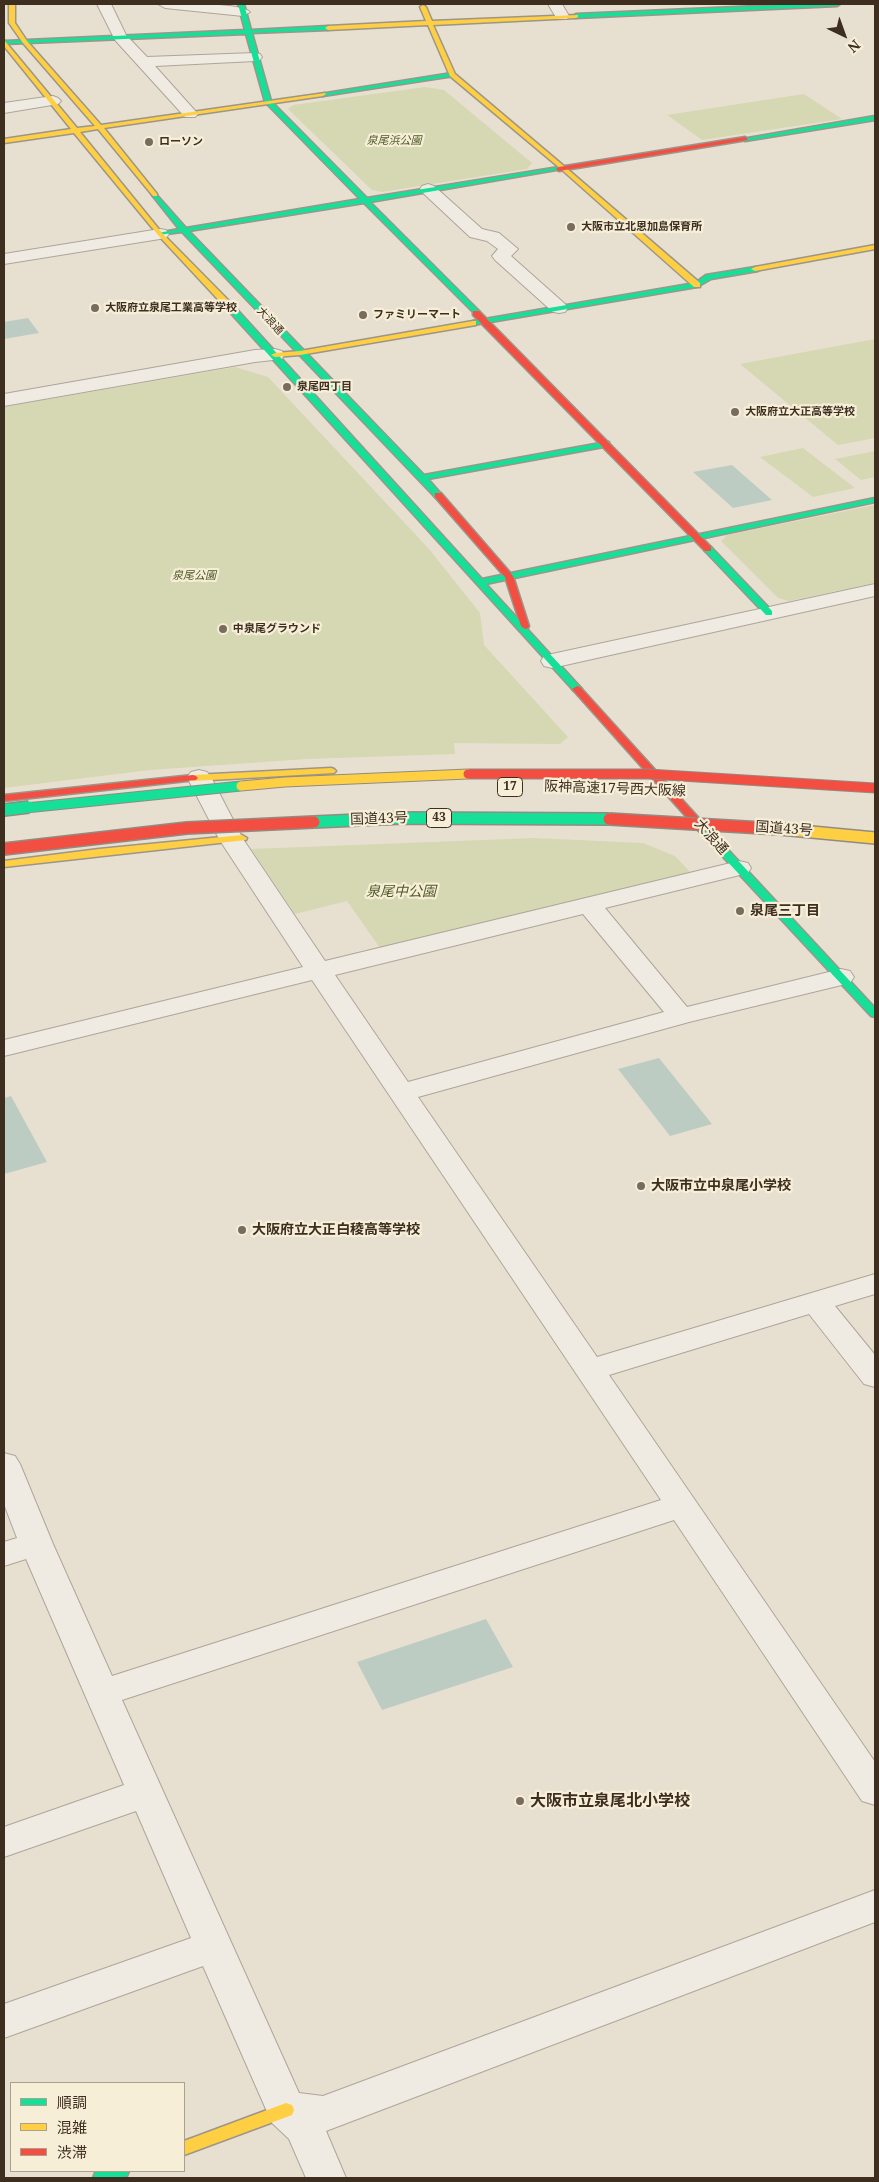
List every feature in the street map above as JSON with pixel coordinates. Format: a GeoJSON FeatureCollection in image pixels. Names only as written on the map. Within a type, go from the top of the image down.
{"type":"FeatureCollection","features":[{"type":"Feature","properties":{"kind":"main road","name":"大浪通"},"geometry":{"type":"LineString","coordinates":[[12,4],[12,23],[25,42],[100,127],[184,230],[422,478],[510,576],[529,636]]}},
{"type":"Feature","properties":{"kind":"main road"},"geometry":{"type":"LineString","coordinates":[[421,4],[452,75],[697,284]]}},
{"type":"Feature","properties":{"kind":"main road"},"geometry":{"type":"LineString","coordinates":[[4,43],[430,22],[558,10],[837,4]]}},
{"type":"Feature","properties":{"kind":"main road"},"geometry":{"type":"LineString","coordinates":[[242,8],[268,102],[606,444],[769,613]]}},
{"type":"Feature","properties":{"kind":"main road","name":"大浪通"},"geometry":{"type":"LineString","coordinates":[[4,43],[160,234],[275,355],[708,834],[875,1014]]}},
{"type":"Feature","properties":{"kind":"main road"},"geometry":{"type":"LineString","coordinates":[[4,141],[452,75]]}},
{"type":"Feature","properties":{"kind":"main road"},"geometry":{"type":"LineString","coordinates":[[160,234],[428,189],[875,118]]}},
{"type":"Feature","properties":{"kind":"main road"},"geometry":{"type":"LineString","coordinates":[[275,355],[300,353],[697,284],[709,277],[875,247]]}},
{"type":"Feature","properties":{"kind":"main road"},"geometry":{"type":"LineString","coordinates":[[422,478],[606,444]]}},
{"type":"Feature","properties":{"kind":"main road"},"geometry":{"type":"LineString","coordinates":[[481,582],[875,500]]}},
{"type":"Feature","properties":{"kind":"main road"},"geometry":{"type":"LineString","coordinates":[[4,798],[199,777],[449,768],[648,767],[875,783]]}},
{"type":"Feature","properties":{"kind":"main road"},"geometry":{"type":"LineString","coordinates":[[4,810],[285,782],[449,774],[648,774],[875,788]]}},
{"type":"Feature","properties":{"kind":"main road"},"geometry":{"type":"LineString","coordinates":[[145,804],[243,796],[420,788]]}},
{"type":"Feature","properties":{"kind":"main road","name":"阪神高速17号西大阪線"},"geometry":{"type":"LineString","coordinates":[[654,790],[683,791]]}},
{"type":"Feature","properties":{"kind":"main road","name":"阪神高速17号西大阪線"},"geometry":{"type":"LineString","coordinates":[[668,808],[706,810]]}},
{"type":"Feature","properties":{"kind":"main road","name":"国道43号"},"geometry":{"type":"LineString","coordinates":[[4,849],[187,828],[403,818],[631,819],[810,831],[875,838]]}},
{"type":"Feature","properties":{"kind":"main road"},"geometry":{"type":"LineString","coordinates":[[158,820],[232,826],[286,833],[452,826],[543,826],[783,837],[875,847]]}},
{"type":"Feature","properties":{"kind":"main road"},"geometry":{"type":"LineString","coordinates":[[4,864],[99,852],[232,826]]}},
{"type":"Feature","properties":{"kind":"main road"},"geometry":{"type":"LineString","coordinates":[[185,2148],[286,2110]]}},
{"type":"Feature","properties":{"kind":"main road"},"geometry":{"type":"LineString","coordinates":[[101,2178],[118,2172]]}},
{"type":"Feature","properties":{"kind":"street"},"geometry":{"type":"LineString","coordinates":[[104,4],[120,37],[190,114]]}},
{"type":"Feature","properties":{"kind":"street"},"geometry":{"type":"LineString","coordinates":[[165,4],[242,8]]}},
{"type":"Feature","properties":{"kind":"street"},"geometry":{"type":"LineString","coordinates":[[143,62],[255,57]]}},
{"type":"Feature","properties":{"kind":"street"},"geometry":{"type":"LineString","coordinates":[[4,108],[53,101]]}},
{"type":"Feature","properties":{"kind":"street"},"geometry":{"type":"LineString","coordinates":[[428,189],[476,234],[493,237],[509,249],[502,256],[559,308]]}},
{"type":"Feature","properties":{"kind":"street"},"geometry":{"type":"LineString","coordinates":[[4,259],[160,234]]}},
{"type":"Feature","properties":{"kind":"street"},"geometry":{"type":"LineString","coordinates":[[4,400],[255,356],[275,355]]}},
{"type":"Feature","properties":{"kind":"street"},"geometry":{"type":"LineString","coordinates":[[552,661],[875,590]]}},
{"type":"Feature","properties":{"kind":"street"},"geometry":{"type":"LineString","coordinates":[[199,777],[232,826],[320,972],[875,1791]]}},
{"type":"Feature","properties":{"kind":"street"},"geometry":{"type":"LineString","coordinates":[[4,1048],[739,868]]}},
{"type":"Feature","properties":{"kind":"street"},"geometry":{"type":"LineString","coordinates":[[589,905],[681,1016]]}},
{"type":"Feature","properties":{"kind":"street"},"geometry":{"type":"LineString","coordinates":[[401,1093],[681,1016],[841,977]]}},
{"type":"Feature","properties":{"kind":"street"},"geometry":{"type":"LineString","coordinates":[[589,1370],[875,1284]]}},
{"type":"Feature","properties":{"kind":"street"},"geometry":{"type":"LineString","coordinates":[[815,1302],[875,1376]]}},
{"type":"Feature","properties":{"kind":"street"},"geometry":{"type":"LineString","coordinates":[[4,1464],[20,1549],[102,1693],[144,1793],[286,2110],[304,2127],[326,2178]]}},
{"type":"Feature","properties":{"kind":"street"},"geometry":{"type":"LineString","coordinates":[[102,1693],[681,1506]]}},
{"type":"Feature","properties":{"kind":"street"},"geometry":{"type":"LineString","coordinates":[[4,1842],[144,1793]]}},
{"type":"Feature","properties":{"kind":"street"},"geometry":{"type":"LineString","coordinates":[[286,2110],[323,2114],[875,1906]]}},
{"type":"Feature","properties":{"kind":"street"},"geometry":{"type":"LineString","coordinates":[[4,2021],[212,1946]]}},
{"type":"Feature","properties":{"kind":"green space","name":"泉尾浜公園"},"geometry":{"type":"Polygon","coordinates":[[[425,87],[444,90],[532,163],[527,169],[382,192],[372,190],[288,109],[293,105],[425,87]]]}},
{"type":"Feature","properties":{"kind":"green space"},"geometry":{"type":"Polygon","coordinates":[[[804,94],[842,119],[702,140],[667,115],[804,94]]]}},
{"type":"Feature","properties":{"kind":"green space"},"geometry":{"type":"Polygon","coordinates":[[[875,339],[875,438],[838,445],[740,364],[875,339]]]}},
{"type":"Feature","properties":{"kind":"green space","name":"泉尾公園"},"geometry":{"type":"Polygon","coordinates":[[[235,367],[268,377],[429,549],[480,613],[484,645],[568,737],[560,744],[454,743],[455,754],[307,759],[150,770],[4,788],[4,407],[235,367]]]}},
{"type":"Feature","properties":{"kind":"green space"},"geometry":{"type":"Polygon","coordinates":[[[803,448],[855,488],[813,497],[760,457],[803,448]]]}},
{"type":"Feature","properties":{"kind":"green space"},"geometry":{"type":"Polygon","coordinates":[[[875,451],[875,477],[861,480],[835,459],[875,451]]]}},
{"type":"Feature","properties":{"kind":"green space"},"geometry":{"type":"Polygon","coordinates":[[[875,505],[875,583],[789,601],[778,598],[721,541],[727,535],[875,505]]]}},
{"type":"Feature","properties":{"kind":"green space","name":"泉尾中公園"},"geometry":{"type":"Polygon","coordinates":[[[534,838],[643,843],[675,856],[691,873],[380,948],[347,901],[295,914],[251,849],[534,838]]]}},
{"type":"Feature","properties":{"kind":"shaded area"},"geometry":{"type":"Polygon","coordinates":[[[28,318],[39,333],[4,339],[4,322],[28,318]]]}},
{"type":"Feature","properties":{"kind":"shaded area"},"geometry":{"type":"Polygon","coordinates":[[[732,465],[772,500],[733,508],[693,472],[732,465]]]}},
{"type":"Feature","properties":{"kind":"shaded area"},"geometry":{"type":"Polygon","coordinates":[[[659,1058],[712,1124],[670,1136],[618,1069],[659,1058]]]}},
{"type":"Feature","properties":{"kind":"shaded area"},"geometry":{"type":"Polygon","coordinates":[[[11,1096],[47,1162],[4,1174],[4,1098],[11,1096]]]}},
{"type":"Feature","properties":{"kind":"shaded area"},"geometry":{"type":"Polygon","coordinates":[[[486,1619],[513,1667],[382,1710],[357,1662],[486,1619]]]}},
{"type":"Feature","properties":{"kind":"traffic: fast"},"geometry":{"type":"LineString","coordinates":[[241,4],[268,102],[476,313]]}},
{"type":"Feature","properties":{"kind":"traffic: fast"},"geometry":{"type":"LineString","coordinates":[[576,16],[837,4]]}},
{"type":"Feature","properties":{"kind":"traffic: fast"},"geometry":{"type":"LineString","coordinates":[[5,43],[328,28]]}},
{"type":"Feature","properties":{"kind":"traffic: fast"},"geometry":{"type":"LineString","coordinates":[[323,94],[452,75]]}},
{"type":"Feature","properties":{"kind":"traffic: fast"},"geometry":{"type":"LineString","coordinates":[[745,139],[875,118]]}},
{"type":"Feature","properties":{"kind":"traffic: fast"},"geometry":{"type":"LineString","coordinates":[[160,234],[559,169]]}},
{"type":"Feature","properties":{"kind":"traffic: fast"},"geometry":{"type":"LineString","coordinates":[[155,195],[184,230],[438,495]]}},
{"type":"Feature","properties":{"kind":"traffic: fast"},"geometry":{"type":"LineString","coordinates":[[473,323],[697,285],[709,277],[755,269]]}},
{"type":"Feature","properties":{"kind":"traffic: fast"},"geometry":{"type":"LineString","coordinates":[[229,306],[577,689]]}},
{"type":"Feature","properties":{"kind":"traffic: fast"},"geometry":{"type":"LineString","coordinates":[[422,478],[606,444]]}},
{"type":"Feature","properties":{"kind":"traffic: fast"},"geometry":{"type":"LineString","coordinates":[[481,582],[875,500]]}},
{"type":"Feature","properties":{"kind":"traffic: fast"},"geometry":{"type":"LineString","coordinates":[[708,549],[769,613]]}},
{"type":"Feature","properties":{"kind":"traffic: fast"},"geometry":{"type":"LineString","coordinates":[[4,810],[241,786]]}},
{"type":"Feature","properties":{"kind":"traffic: fast"},"geometry":{"type":"LineString","coordinates":[[314,822],[403,818],[609,819]]}},
{"type":"Feature","properties":{"kind":"traffic: fast"},"geometry":{"type":"LineString","coordinates":[[702,828],[875,1014]]}},
{"type":"Feature","properties":{"kind":"traffic: fast"},"geometry":{"type":"LineString","coordinates":[[101,2178],[118,2172]]}},
{"type":"Feature","properties":{"kind":"traffic: slow"},"geometry":{"type":"LineString","coordinates":[[12,4],[12,23],[25,42],[100,127],[155,195]]}},
{"type":"Feature","properties":{"kind":"traffic: slow"},"geometry":{"type":"LineString","coordinates":[[423,7],[452,75],[563,168],[697,285]]}},
{"type":"Feature","properties":{"kind":"traffic: slow"},"geometry":{"type":"LineString","coordinates":[[328,28],[576,16]]}},
{"type":"Feature","properties":{"kind":"traffic: slow"},"geometry":{"type":"LineString","coordinates":[[4,42],[160,234],[229,306]]}},
{"type":"Feature","properties":{"kind":"traffic: slow"},"geometry":{"type":"LineString","coordinates":[[4,141],[323,94]]}},
{"type":"Feature","properties":{"kind":"traffic: slow"},"geometry":{"type":"LineString","coordinates":[[755,269],[875,247]]}},
{"type":"Feature","properties":{"kind":"traffic: slow"},"geometry":{"type":"LineString","coordinates":[[275,355],[300,353],[473,323]]}},
{"type":"Feature","properties":{"kind":"traffic: slow"},"geometry":{"type":"LineString","coordinates":[[193,778],[331,771]]}},
{"type":"Feature","properties":{"kind":"traffic: slow"},"geometry":{"type":"LineString","coordinates":[[241,786],[285,782],[468,774]]}},
{"type":"Feature","properties":{"kind":"traffic: slow"},"geometry":{"type":"LineString","coordinates":[[780,829],[875,838]]}},
{"type":"Feature","properties":{"kind":"traffic: slow"},"geometry":{"type":"LineString","coordinates":[[4,864],[99,852],[242,838]]}},
{"type":"Feature","properties":{"kind":"traffic: slow"},"geometry":{"type":"LineString","coordinates":[[185,2148],[286,2110]]}},
{"type":"Feature","properties":{"kind":"traffic: jam"},"geometry":{"type":"LineString","coordinates":[[559,169],[745,139]]}},
{"type":"Feature","properties":{"kind":"traffic: jam"},"geometry":{"type":"LineString","coordinates":[[476,313],[708,549]]}},
{"type":"Feature","properties":{"kind":"traffic: jam"},"geometry":{"type":"LineString","coordinates":[[438,495],[509,576],[525,626]]}},
{"type":"Feature","properties":{"kind":"traffic: jam"},"geometry":{"type":"LineString","coordinates":[[577,689],[702,828]]}},
{"type":"Feature","properties":{"kind":"traffic: jam"},"geometry":{"type":"LineString","coordinates":[[468,774],[648,774],[875,788]]}},
{"type":"Feature","properties":{"kind":"traffic: jam"},"geometry":{"type":"LineString","coordinates":[[4,798],[193,778]]}},
{"type":"Feature","properties":{"kind":"traffic: jam"},"geometry":{"type":"LineString","coordinates":[[609,819],[780,829]]}},
{"type":"Feature","properties":{"kind":"traffic: jam"},"geometry":{"type":"LineString","coordinates":[[4,849],[187,828],[314,822]]}},
{"type":"Feature","properties":{"kind":"place","name":"ローソン"},"geometry":{"type":"Point","coordinates":[149,142]}},
{"type":"Feature","properties":{"kind":"place","name":"大阪市立北恩加島保育所"},"geometry":{"type":"Point","coordinates":[571,227]}},
{"type":"Feature","properties":{"kind":"place","name":"大阪府立泉尾工業高等学校"},"geometry":{"type":"Point","coordinates":[95,308]}},
{"type":"Feature","properties":{"kind":"place","name":"ファミリーマート"},"geometry":{"type":"Point","coordinates":[363,315]}},
{"type":"Feature","properties":{"kind":"place","name":"泉尾四丁目"},"geometry":{"type":"Point","coordinates":[287,387]}},
{"type":"Feature","properties":{"kind":"place","name":"大阪府立大正高等学校"},"geometry":{"type":"Point","coordinates":[735,412]}},
{"type":"Feature","properties":{"kind":"place","name":"中泉尾グラウンド"},"geometry":{"type":"Point","coordinates":[223,629]}},
{"type":"Feature","properties":{"kind":"place","name":"泉尾三丁目"},"geometry":{"type":"Point","coordinates":[740,911]}},
{"type":"Feature","properties":{"kind":"place","name":"大阪市立中泉尾小学校"},"geometry":{"type":"Point","coordinates":[641,1186]}},
{"type":"Feature","properties":{"kind":"place","name":"大阪府立大正白稜高等学校"},"geometry":{"type":"Point","coordinates":[242,1230]}},
{"type":"Feature","properties":{"kind":"place","name":"大阪市立泉尾北小学校"},"geometry":{"type":"Point","coordinates":[520,1801]}}]}
